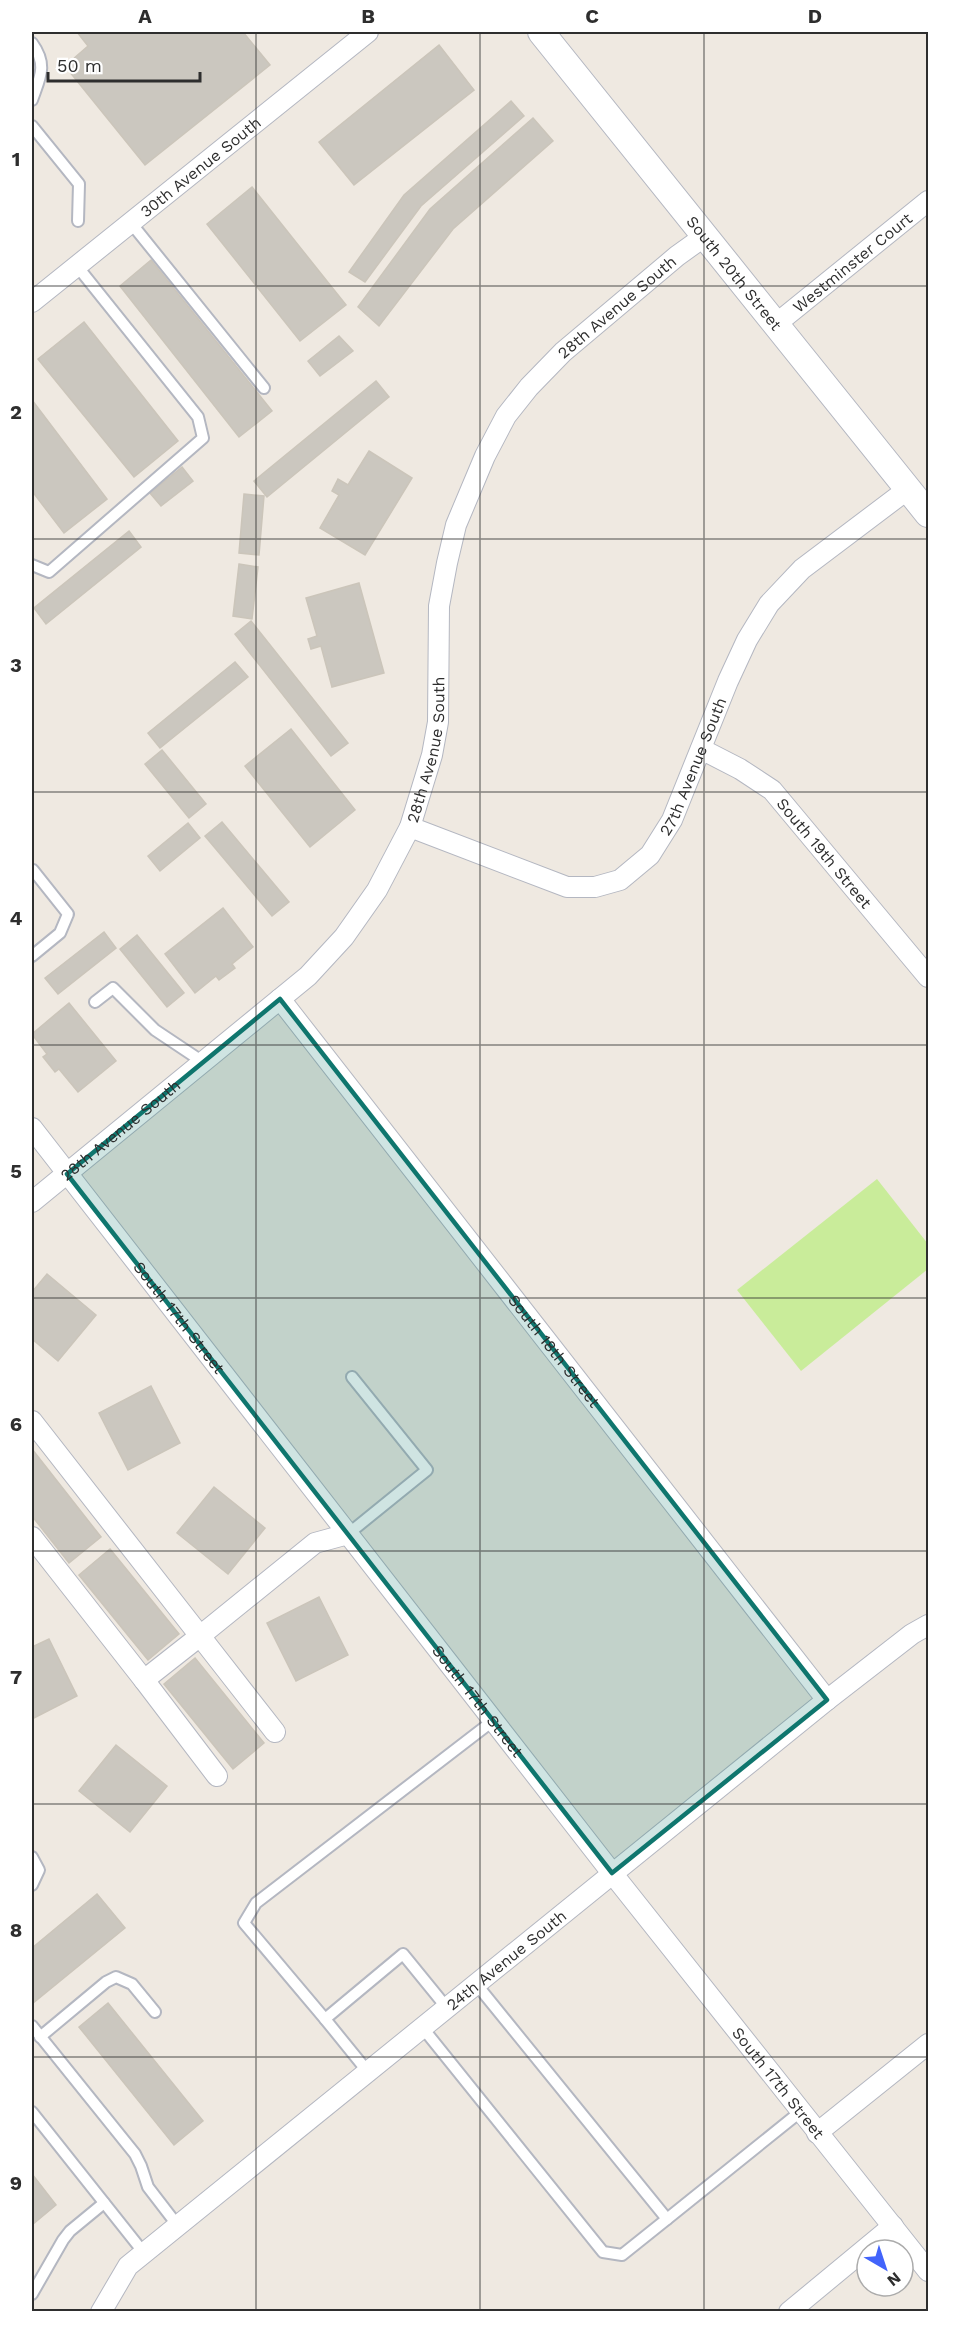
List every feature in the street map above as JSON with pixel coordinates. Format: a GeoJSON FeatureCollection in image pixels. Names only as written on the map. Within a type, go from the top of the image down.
{"type":"FeatureCollection","features":[{"type":"Feature","properties":{"kind":"street","name":"30th Avenue South"},"geometry":{"type":"LineString","coordinates":[[32,302],[368,32]]}},
{"type":"Feature","properties":{"kind":"street","name":"South 20th Street"},"geometry":{"type":"LineString","coordinates":[[541,32],[928,514]]}},
{"type":"Feature","properties":{"kind":"street","name":"Westminster Court"},"geometry":{"type":"LineString","coordinates":[[776,324],[928,201]]}},
{"type":"Feature","properties":{"kind":"street","name":"28th Avenue South"},"geometry":{"type":"LineString","coordinates":[[32,1202],[308,976],[344,937],[377,890],[410,826],[432,755],[438,722],[439,606],[456,525],[485,456],[506,417],[563,352],[677,256],[705,236]]}},
{"type":"Feature","properties":{"kind":"street","name":"27th Avenue South"},"geometry":{"type":"LineString","coordinates":[[410,826],[567,887],[595,887],[620,880],[650,855],[672,820],[728,681],[747,640],[768,604],[802,570],[908,489]]}},
{"type":"Feature","properties":{"kind":"street","name":"South 19th Street"},"geometry":{"type":"LineString","coordinates":[[701,749],[740,769],[772,790],[928,977]]}},
{"type":"Feature","properties":{"kind":"street","name":"South 18th Street"},"geometry":{"type":"LineString","coordinates":[[280,999],[827,1700]]}},
{"type":"Feature","properties":{"kind":"street","name":"South 17th Street"},"geometry":{"type":"LineString","coordinates":[[32,1128],[612,1873],[928,2271]]}},
{"type":"Feature","properties":{"kind":"street"},"geometry":{"type":"LineString","coordinates":[[32,1421],[276,1732]]}},
{"type":"Feature","properties":{"kind":"street"},"geometry":{"type":"LineString","coordinates":[[144,1680],[315,1543],[348,1534]]}},
{"type":"Feature","properties":{"kind":"street"},"geometry":{"type":"LineString","coordinates":[[32,1537],[217,1776]]}},
{"type":"Feature","properties":{"kind":"street","name":"24th Avenue South"},"geometry":{"type":"LineString","coordinates":[[101,2312],[128,2266],[827,1700],[928,1625]]}},
{"type":"Feature","properties":{"kind":"street"},"geometry":{"type":"LineString","coordinates":[[817,2133],[928,2044]]}},
{"type":"Feature","properties":{"kind":"street"},"geometry":{"type":"LineString","coordinates":[[789,2312],[893,2226]]}},
{"type":"Feature","properties":{"kind":"lane"},"geometry":{"type":"LineString","coordinates":[[32,43],[42,63],[32,100]]}},
{"type":"Feature","properties":{"kind":"lane"},"geometry":{"type":"LineString","coordinates":[[32,126],[79,184],[78,221]]}},
{"type":"Feature","properties":{"kind":"lane"},"geometry":{"type":"LineString","coordinates":[[131,223],[264,388]]}},
{"type":"Feature","properties":{"kind":"lane"},"geometry":{"type":"LineString","coordinates":[[32,565],[50,572],[203,438],[198,417],[76,266]]}},
{"type":"Feature","properties":{"kind":"lane"},"geometry":{"type":"LineString","coordinates":[[32,956],[60,933],[68,914],[33,870]]}},
{"type":"Feature","properties":{"kind":"lane"},"geometry":{"type":"LineString","coordinates":[[95,1002],[114,988],[150,1026],[203,1062]]}},
{"type":"Feature","properties":{"kind":"lane"},"geometry":{"type":"LineString","coordinates":[[348,1534],[427,1470],[352,1377]]}},
{"type":"Feature","properties":{"kind":"lane"},"geometry":{"type":"LineString","coordinates":[[368,2072],[244,1923],[256,1904],[494,1720]]}},
{"type":"Feature","properties":{"kind":"lane"},"geometry":{"type":"LineString","coordinates":[[32,1857],[39,1870],[32,1885]]}},
{"type":"Feature","properties":{"kind":"lane"},"geometry":{"type":"LineString","coordinates":[[325,2019],[403,1954],[447,2008]]}},
{"type":"Feature","properties":{"kind":"lane"},"geometry":{"type":"LineString","coordinates":[[40,2037],[106,1982],[116,1977],[132,1984],[155,2012]]}},
{"type":"Feature","properties":{"kind":"lane"},"geometry":{"type":"LineString","coordinates":[[477,1985],[667,2219]]}},
{"type":"Feature","properties":{"kind":"lane"},"geometry":{"type":"LineString","coordinates":[[32,2026],[135,2154],[148,2187],[178,2226]]}},
{"type":"Feature","properties":{"kind":"lane"},"geometry":{"type":"LineString","coordinates":[[422,2027],[603,2252],[622,2255],[800,2112]]}},
{"type":"Feature","properties":{"kind":"lane"},"geometry":{"type":"LineString","coordinates":[[32,2112],[144,2253]]}},
{"type":"Feature","properties":{"kind":"lane"},"geometry":{"type":"LineString","coordinates":[[32,2294],[70,2230],[104,2203]]}},
{"type":"Feature","properties":{"kind":"highlighted area"},"geometry":{"type":"Polygon","coordinates":[[[280,999],[827,1700],[612,1873],[67,1174],[280,999]]]}},
{"type":"Feature","properties":{"kind":"green space"},"geometry":{"type":"Polygon","coordinates":[[[877,1179],[928,1244],[928,1269],[801,1371],[737,1290],[877,1179]]]}},
{"type":"Feature","properties":{"kind":"building"},"geometry":{"type":"Polygon","coordinates":[[[77,32],[243,32],[270,65],[145,165],[65,66],[88,46],[77,32]]]}},
{"type":"Feature","properties":{"kind":"building"},"geometry":{"type":"Polygon","coordinates":[[[439,45],[474,90],[354,185],[319,142],[439,45]]]}},
{"type":"Feature","properties":{"kind":"building"},"geometry":{"type":"Polygon","coordinates":[[[511,101],[524,116],[421,206],[365,282],[349,272],[404,195],[511,101]]]}},
{"type":"Feature","properties":{"kind":"building"},"geometry":{"type":"Polygon","coordinates":[[[533,118],[553,141],[453,229],[379,326],[358,307],[430,209],[533,118]]]}},
{"type":"Feature","properties":{"kind":"building"},"geometry":{"type":"Polygon","coordinates":[[[252,187],[346,305],[300,341],[207,224],[252,187]]]}},
{"type":"Feature","properties":{"kind":"building"},"geometry":{"type":"Polygon","coordinates":[[[151,260],[272,411],[239,437],[120,286],[151,260]]]}},
{"type":"Feature","properties":{"kind":"building"},"geometry":{"type":"Polygon","coordinates":[[[84,322],[178,441],[134,477],[38,359],[84,322]]]}},
{"type":"Feature","properties":{"kind":"building"},"geometry":{"type":"Polygon","coordinates":[[[339,336],[353,351],[320,376],[308,361],[339,336]]]}},
{"type":"Feature","properties":{"kind":"building"},"geometry":{"type":"Polygon","coordinates":[[[376,381],[389,397],[267,497],[254,481],[376,381]]]}},
{"type":"Feature","properties":{"kind":"building"},"geometry":{"type":"Polygon","coordinates":[[[32,400],[107,499],[64,533],[32,491],[32,400]]]}},
{"type":"Feature","properties":{"kind":"building"},"geometry":{"type":"Polygon","coordinates":[[[369,451],[412,478],[365,555],[320,528],[339,495],[332,491],[338,479],[348,485],[369,451]]]}},
{"type":"Feature","properties":{"kind":"building"},"geometry":{"type":"Polygon","coordinates":[[[182,467],[193,481],[161,506],[150,493],[182,467]]]}},
{"type":"Feature","properties":{"kind":"building"},"geometry":{"type":"Polygon","coordinates":[[[244,494],[264,496],[259,555],[239,553],[244,494]]]}},
{"type":"Feature","properties":{"kind":"building"},"geometry":{"type":"Polygon","coordinates":[[[129,531],[141,547],[46,624],[34,608],[129,531]]]}},
{"type":"Feature","properties":{"kind":"building"},"geometry":{"type":"Polygon","coordinates":[[[239,564],[258,567],[252,619],[233,616],[239,564]]]}},
{"type":"Feature","properties":{"kind":"building"},"geometry":{"type":"Polygon","coordinates":[[[359,583],[384,673],[332,687],[321,646],[311,649],[308,639],[317,636],[306,598],[359,583]]]}},
{"type":"Feature","properties":{"kind":"building"},"geometry":{"type":"Polygon","coordinates":[[[251,621],[348,743],[331,756],[235,634],[251,621]]]}},
{"type":"Feature","properties":{"kind":"building"},"geometry":{"type":"Polygon","coordinates":[[[235,662],[248,677],[160,748],[148,733],[235,662]]]}},
{"type":"Feature","properties":{"kind":"building"},"geometry":{"type":"Polygon","coordinates":[[[291,729],[355,810],[310,847],[245,766],[291,729]]]}},
{"type":"Feature","properties":{"kind":"building"},"geometry":{"type":"Polygon","coordinates":[[[162,750],[206,804],[189,818],[145,764],[162,750]]]}},
{"type":"Feature","properties":{"kind":"building"},"geometry":{"type":"Polygon","coordinates":[[[222,822],[289,902],[272,916],[205,836],[222,822]]]}},
{"type":"Feature","properties":{"kind":"building"},"geometry":{"type":"Polygon","coordinates":[[[188,823],[200,838],[160,871],[148,856],[188,823]]]}},
{"type":"Feature","properties":{"kind":"building"},"geometry":{"type":"Polygon","coordinates":[[[223,908],[253,947],[232,964],[235,968],[219,980],[216,976],[195,993],[165,954],[223,908]]]}},
{"type":"Feature","properties":{"kind":"building"},"geometry":{"type":"Polygon","coordinates":[[[104,932],[116,948],[58,994],[45,978],[104,932]]]}},
{"type":"Feature","properties":{"kind":"building"},"geometry":{"type":"Polygon","coordinates":[[[137,935],[184,993],[167,1007],[120,949],[137,935]]]}},
{"type":"Feature","properties":{"kind":"building"},"geometry":{"type":"Polygon","coordinates":[[[69,1003],[116,1061],[78,1092],[59,1069],[55,1072],[43,1057],[47,1054],[32,1034],[69,1003]]]}},
{"type":"Feature","properties":{"kind":"building"},"geometry":{"type":"Polygon","coordinates":[[[47,1274],[96,1315],[58,1361],[32,1339],[32,1292],[47,1274]]]}},
{"type":"Feature","properties":{"kind":"building"},"geometry":{"type":"Polygon","coordinates":[[[151,1386],[180,1443],[128,1470],[99,1413],[151,1386]]]}},
{"type":"Feature","properties":{"kind":"building"},"geometry":{"type":"Polygon","coordinates":[[[32,1449],[101,1537],[69,1563],[32,1516],[32,1449]]]}},
{"type":"Feature","properties":{"kind":"building"},"geometry":{"type":"Polygon","coordinates":[[[214,1487],[265,1528],[228,1574],[177,1533],[214,1487]]]}},
{"type":"Feature","properties":{"kind":"building"},"geometry":{"type":"Polygon","coordinates":[[[110,1549],[179,1634],[148,1660],[79,1575],[110,1549]]]}},
{"type":"Feature","properties":{"kind":"building"},"geometry":{"type":"Polygon","coordinates":[[[319,1597],[348,1655],[296,1681],[267,1623],[319,1597]]]}},
{"type":"Feature","properties":{"kind":"building"},"geometry":{"type":"Polygon","coordinates":[[[49,1639],[77,1696],[32,1719],[32,1647],[49,1639]]]}},
{"type":"Feature","properties":{"kind":"building"},"geometry":{"type":"Polygon","coordinates":[[[195,1658],[264,1743],[233,1769],[164,1684],[195,1658]]]}},
{"type":"Feature","properties":{"kind":"building"},"geometry":{"type":"Polygon","coordinates":[[[116,1745],[167,1786],[130,1832],[79,1791],[116,1745]]]}},
{"type":"Feature","properties":{"kind":"building"},"geometry":{"type":"Polygon","coordinates":[[[97,1894],[125,1928],[32,2004],[32,1948],[97,1894]]]}},
{"type":"Feature","properties":{"kind":"building"},"geometry":{"type":"Polygon","coordinates":[[[108,2003],[203,2121],[174,2145],[79,2027],[108,2003]]]}},
{"type":"Feature","properties":{"kind":"building"},"geometry":{"type":"Polygon","coordinates":[[[32,2174],[56,2205],[32,2225],[32,2174]]]}}]}
